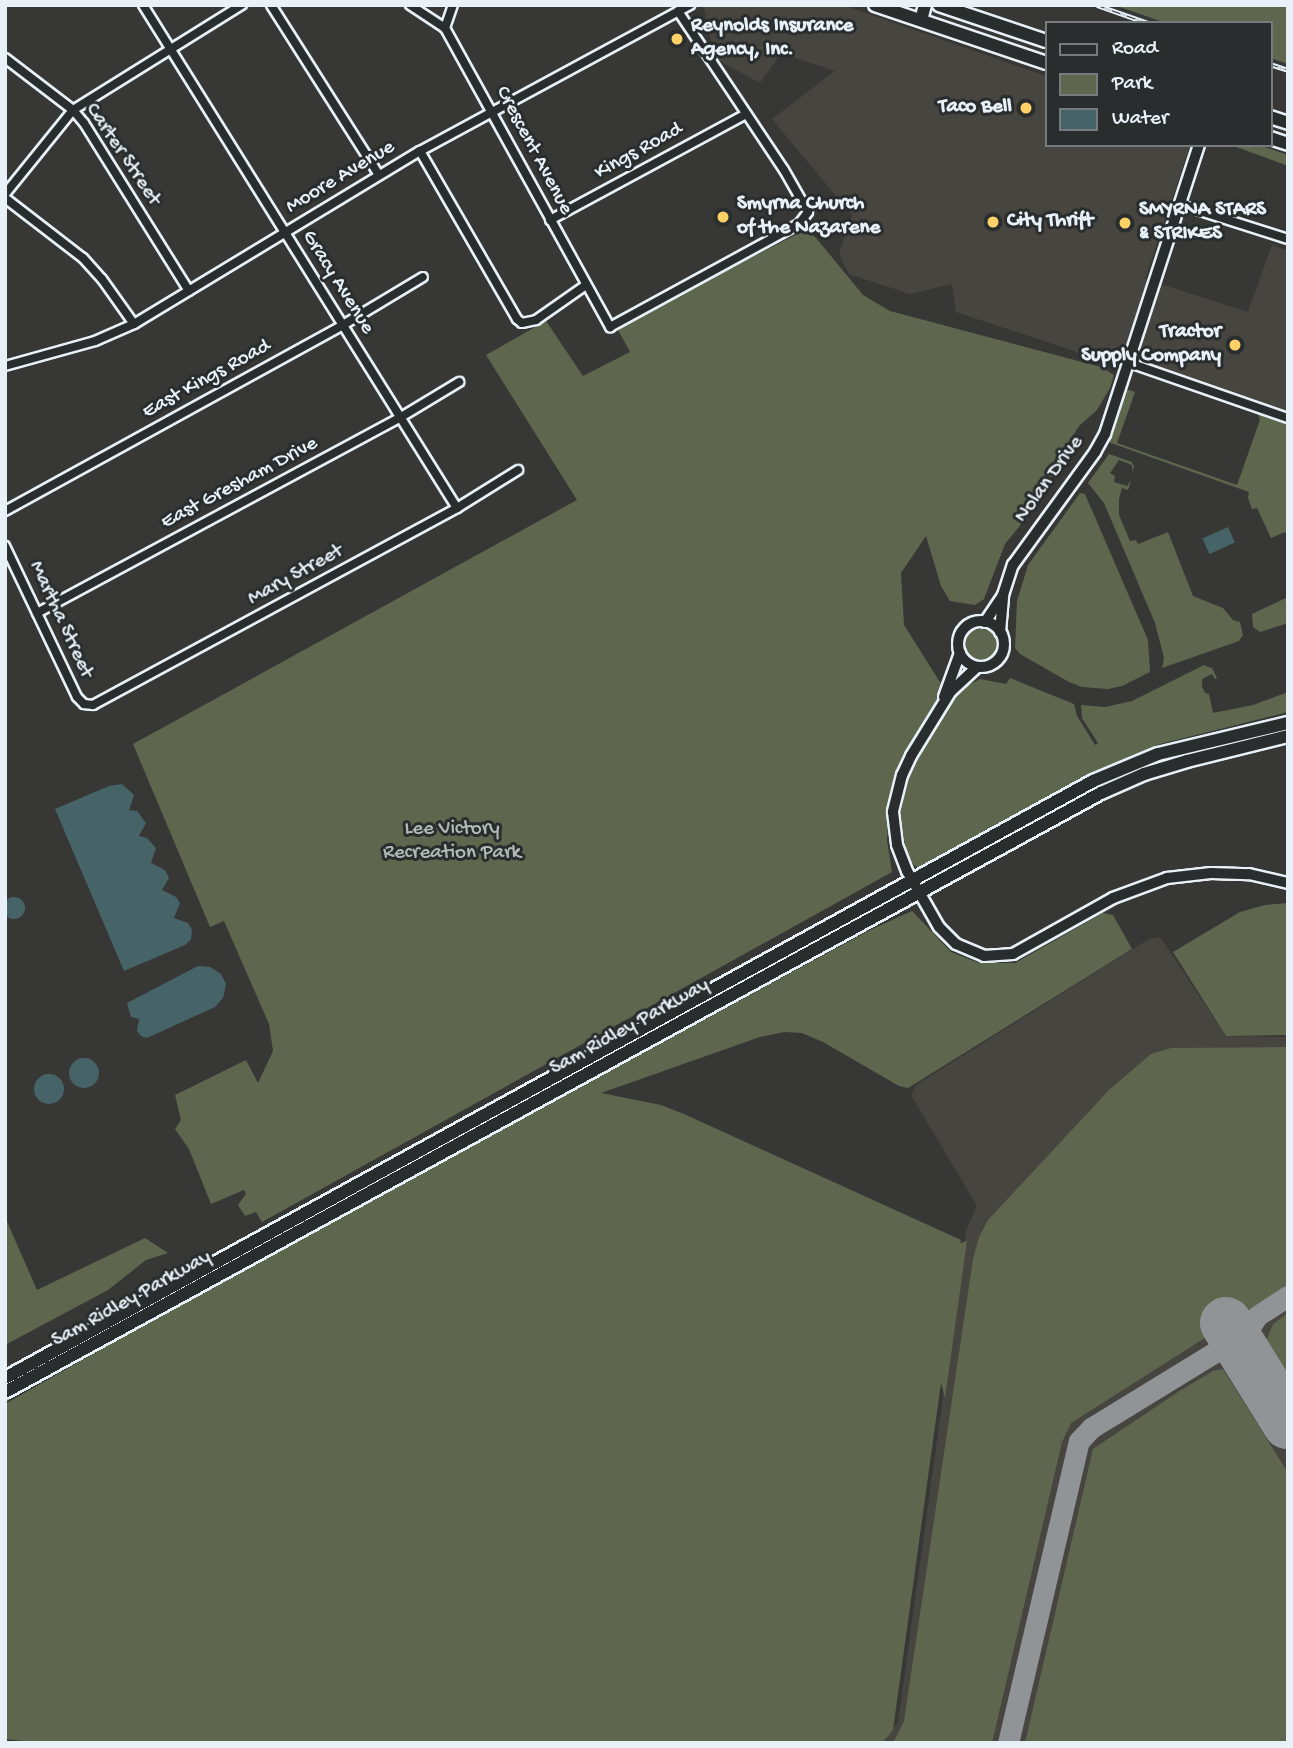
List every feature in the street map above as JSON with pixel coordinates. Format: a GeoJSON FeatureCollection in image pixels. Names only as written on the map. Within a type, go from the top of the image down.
{"type":"FeatureCollection","features":[{"type":"Feature","properties":{"kind":"main road"},"geometry":{"type":"LineString","coordinates":[[876,5],[1044,62]]}},
{"type":"Feature","properties":{"kind":"main road"},"geometry":{"type":"LineString","coordinates":[[921,20],[925,5]]}},
{"type":"Feature","properties":{"kind":"main road"},"geometry":{"type":"LineString","coordinates":[[939,5],[1044,40]]}},
{"type":"Feature","properties":{"kind":"main road","name":"Sam Ridley Parkway"},"geometry":{"type":"LineString","coordinates":[[5,1392],[916,887],[1093,781],[1158,754],[1288,721]]}},
{"type":"Feature","properties":{"kind":"main road","name":"Sam Ridley Parkway"},"geometry":{"type":"LineString","coordinates":[[5,1378],[916,887],[1101,793],[1144,774],[1288,736]]}},
{"type":"Feature","properties":{"kind":"street","name":"Gracy Avenue"},"geometry":{"type":"LineString","coordinates":[[143,5],[457,508]]}},
{"type":"Feature","properties":{"kind":"street"},"geometry":{"type":"LineString","coordinates":[[134,324],[102,279],[83,258],[5,196],[73,110],[242,5]]}},
{"type":"Feature","properties":{"kind":"street"},"geometry":{"type":"LineString","coordinates":[[271,5],[379,175]]}},
{"type":"Feature","properties":{"kind":"street","name":"Crescent Avenue"},"geometry":{"type":"LineString","coordinates":[[410,5],[445,28],[610,327],[790,230],[807,216],[808,208],[746,114]]}},
{"type":"Feature","properties":{"kind":"street"},"geometry":{"type":"LineString","coordinates":[[445,28],[453,5]]}},
{"type":"Feature","properties":{"kind":"street","name":"Moore Avenue"},"geometry":{"type":"LineString","coordinates":[[5,366],[95,341],[134,324],[420,151],[690,5]]}},
{"type":"Feature","properties":{"kind":"street"},"geometry":{"type":"LineString","coordinates":[[678,11],[746,114]]}},
{"type":"Feature","properties":{"kind":"street","name":"Carter Street"},"geometry":{"type":"LineString","coordinates":[[5,58],[73,110],[189,291]]}},
{"type":"Feature","properties":{"kind":"street","name":"Kings Road"},"geometry":{"type":"LineString","coordinates":[[550,220],[746,114]]}},
{"type":"Feature","properties":{"kind":"street","name":"Nolan Drive"},"geometry":{"type":"LineString","coordinates":[[985,622],[1003,596],[1017,559],[1100,445],[1198,147]]}},
{"type":"Feature","properties":{"kind":"street"},"geometry":{"type":"LineString","coordinates":[[420,151],[517,320],[529,323],[536,320],[586,285]]}},
{"type":"Feature","properties":{"kind":"street"},"geometry":{"type":"LineString","coordinates":[[1181,205],[1288,239]]}},
{"type":"Feature","properties":{"kind":"street","name":"East Kings Road"},"geometry":{"type":"LineString","coordinates":[[5,511],[343,325],[423,277]]}},
{"type":"Feature","properties":{"kind":"street"},"geometry":{"type":"LineString","coordinates":[[1127,362],[1288,418]]}},
{"type":"Feature","properties":{"kind":"street","name":"East Gresham Drive"},"geometry":{"type":"LineString","coordinates":[[37,613],[401,417],[458,382]]}},
{"type":"Feature","properties":{"kind":"street","name":"Mary Street"},"geometry":{"type":"LineString","coordinates":[[87,705],[104,700],[457,508],[518,470]]}},
{"type":"Feature","properties":{"kind":"street","name":"Martha Street"},"geometry":{"type":"LineString","coordinates":[[5,546],[77,697],[87,705]]}},
{"type":"Feature","properties":{"kind":"street","name":"Nolan Drive"},"geometry":{"type":"LineString","coordinates":[[1000,632],[1003,596]]}},
{"type":"Feature","properties":{"kind":"street"},"geometry":{"type":"LineString","coordinates":[[977,667],[964,660],[958,639],[962,632],[974,623],[985,622],[1000,632],[1004,644],[1000,656],[991,665],[977,667],[961,680],[941,706],[909,760],[896,795],[893,812],[895,837],[916,887],[939,927],[956,944],[971,952],[1000,956],[1027,948],[1113,898],[1167,878],[1212,873],[1249,874],[1288,883]]}},
{"type":"Feature","properties":{"kind":"street"},"geometry":{"type":"LineString","coordinates":[[941,706],[960,653]]}},
{"type":"Feature","properties":{"kind":"shaded area"},"geometry":{"type":"Polygon","coordinates":[[[698,5],[843,5],[1044,75],[1044,147],[1189,147],[1145,279],[1248,312],[1272,245],[1288,251],[1288,412],[1137,360],[1113,364],[956,312],[952,284],[910,294],[849,274],[839,254],[852,215],[772,119],[835,71],[781,53],[760,83],[718,60],[704,8],[698,5]]]}},
{"type":"Feature","properties":{"kind":"shaded area"},"geometry":{"type":"Polygon","coordinates":[[[1160,937],[1226,1036],[1288,1037],[1288,1743],[880,1743],[898,1722],[966,1231],[977,1206],[911,1095],[916,1085],[1149,939],[1160,937]]]}},
{"type":"Feature","properties":{"kind":"green space"},"geometry":{"type":"Polygon","coordinates":[[[1114,5],[1288,5],[1288,64],[1272,59],[1272,21],[1160,21],[1114,5]]]}},
{"type":"Feature","properties":{"kind":"green space"},"geometry":{"type":"Polygon","coordinates":[[[1236,147],[1265,147],[1288,155],[1288,166],[1236,147]]]}},
{"type":"Feature","properties":{"kind":"green space","name":"Lee Victory Recreation Park"},"geometry":{"type":"Polygon","coordinates":[[[805,230],[816,238],[863,295],[890,311],[1101,367],[1114,375],[1097,410],[1079,426],[1066,446],[1040,501],[1005,544],[984,599],[975,605],[950,601],[941,586],[926,536],[901,573],[904,625],[943,687],[889,812],[887,840],[892,872],[262,1222],[256,1212],[245,1216],[238,1205],[246,1194],[244,1190],[211,1204],[189,1149],[175,1129],[181,1120],[175,1095],[246,1060],[258,1083],[273,1051],[269,1024],[224,921],[210,927],[133,744],[577,500],[486,355],[546,321],[583,376],[630,352],[618,330],[650,310],[805,230]]]}},
{"type":"Feature","properties":{"kind":"green space"},"geometry":{"type":"Polygon","coordinates":[[[1126,389],[1135,392],[1117,443],[1237,485],[1260,420],[1258,414],[1288,424],[1288,537],[1285,532],[1271,538],[1257,508],[1252,509],[1249,492],[1111,443],[1108,440],[1126,389]]]}},
{"type":"Feature","properties":{"kind":"green space"},"geometry":{"type":"Polygon","coordinates":[[[1109,454],[1132,462],[1134,467],[1132,471],[1132,465],[1119,460],[1110,473],[1115,476],[1114,482],[1127,486],[1131,481],[1128,490],[1122,488],[1119,499],[1119,515],[1130,541],[1136,540],[1138,544],[1168,532],[1193,596],[1223,608],[1233,620],[1240,622],[1243,635],[1239,641],[1162,668],[1164,658],[1155,623],[1104,503],[1088,483],[1109,454]]]}},
{"type":"Feature","properties":{"kind":"green space"},"geometry":{"type":"Polygon","coordinates":[[[1080,493],[1085,494],[1148,640],[1150,672],[1122,686],[1108,689],[1082,687],[1069,682],[1020,654],[1015,648],[1017,601],[1028,565],[1080,493]]]}},
{"type":"Feature","properties":{"kind":"green space"},"geometry":{"type":"Polygon","coordinates":[[[1288,597],[1288,623],[1260,632],[1253,627],[1252,614],[1288,597]]]}},
{"type":"Feature","properties":{"kind":"green space"},"geometry":{"type":"Polygon","coordinates":[[[981,629],[992,634],[997,645],[992,656],[981,661],[970,656],[965,645],[970,634],[981,629]]]}},
{"type":"Feature","properties":{"kind":"green space"},"geometry":{"type":"Polygon","coordinates":[[[1204,665],[1212,668],[1217,678],[1212,674],[1202,679],[1202,686],[1205,693],[1209,694],[1213,713],[1253,705],[1288,692],[1288,712],[1160,744],[1090,776],[928,864],[919,868],[908,861],[900,817],[908,776],[963,683],[969,685],[980,679],[1006,684],[1010,678],[1074,704],[1077,716],[1095,745],[1098,743],[1082,718],[1081,705],[1105,707],[1132,701],[1204,665]]]}},
{"type":"Feature","properties":{"kind":"green space"},"geometry":{"type":"Polygon","coordinates":[[[1288,903],[1288,1035],[1226,1036],[1173,952],[1240,912],[1265,905],[1288,903]]]}},
{"type":"Feature","properties":{"kind":"green space"},"geometry":{"type":"Polygon","coordinates":[[[912,911],[951,952],[979,963],[1015,963],[1103,913],[1113,915],[1132,949],[908,1088],[899,1086],[823,1042],[802,1033],[785,1032],[760,1037],[601,1093],[661,1105],[684,1114],[961,1240],[960,1243],[967,1241],[945,1398],[941,1383],[893,1730],[882,1743],[42,1743],[5,1739],[5,1404],[181,1304],[870,930],[912,911]]]}},
{"type":"Feature","properties":{"kind":"green space"},"geometry":{"type":"Polygon","coordinates":[[[1288,1047],[1288,1285],[1071,1423],[1062,1442],[992,1743],[893,1743],[904,1721],[973,1259],[979,1237],[988,1220],[1110,1089],[1151,1054],[1171,1048],[1288,1047]]]}},
{"type":"Feature","properties":{"kind":"green space"},"geometry":{"type":"Polygon","coordinates":[[[5,1217],[37,1290],[145,1238],[168,1253],[146,1260],[108,1290],[5,1345],[5,1217]]]}},
{"type":"Feature","properties":{"kind":"green space"},"geometry":{"type":"Polygon","coordinates":[[[1288,1313],[1288,1384],[1267,1350],[1266,1342],[1273,1324],[1288,1313]]]}},
{"type":"Feature","properties":{"kind":"green space"},"geometry":{"type":"Polygon","coordinates":[[[1223,1369],[1288,1473],[1288,1743],[1025,1743],[1093,1449],[1178,1392],[1213,1371],[1223,1369]]]}},
{"type":"Feature","properties":{"kind":"water"},"geometry":{"type":"Polygon","coordinates":[[[1228,527],[1235,543],[1209,554],[1202,538],[1228,527]]]}},
{"type":"Feature","properties":{"kind":"water"},"geometry":{"type":"Polygon","coordinates":[[[122,784],[134,795],[129,810],[137,811],[146,823],[139,836],[147,838],[156,848],[151,863],[165,870],[169,878],[162,890],[176,897],[180,903],[174,918],[188,923],[192,930],[191,939],[185,945],[124,971],[55,809],[109,786],[122,784]]]}},
{"type":"Feature","properties":{"kind":"water"},"geometry":{"type":"Polygon","coordinates":[[[14,897],[22,900],[25,908],[22,916],[14,919],[6,916],[3,908],[6,900],[14,897]]]}},
{"type":"Feature","properties":{"kind":"water"},"geometry":{"type":"Polygon","coordinates":[[[198,966],[210,967],[221,974],[226,984],[223,998],[215,1007],[147,1038],[141,1036],[137,1031],[139,1019],[131,1017],[127,1003],[198,966]]]}},
{"type":"Feature","properties":{"kind":"water"},"geometry":{"type":"Polygon","coordinates":[[[84,1058],[95,1062],[99,1073],[95,1084],[84,1088],[73,1084],[69,1073],[73,1062],[84,1058]]]}},
{"type":"Feature","properties":{"kind":"water"},"geometry":{"type":"Polygon","coordinates":[[[49,1074],[60,1078],[64,1089],[60,1100],[49,1104],[38,1100],[34,1089],[38,1078],[49,1074]]]}},
{"type":"Feature","properties":{"kind":"taxiway"},"geometry":{"type":"LineString","coordinates":[[1008,1743],[1079,1441],[1091,1428],[1236,1339],[1249,1329],[1257,1316],[1288,1296]]}},
{"type":"Feature","properties":{"kind":"runway"},"geometry":{"type":"LineString","coordinates":[[1226,1323],[1288,1423]]}},
{"type":"Feature","properties":{"kind":"railway"},"geometry":{"type":"LineString","coordinates":[[1097,5],[1142,21]]}},
{"type":"Feature","properties":{"kind":"railway"},"geometry":{"type":"LineString","coordinates":[[1272,65],[1288,70]]}},
{"type":"Feature","properties":{"kind":"place","name":"Reynolds Insurance Agency, Inc."},"geometry":{"type":"Point","coordinates":[677,39]}},
{"type":"Feature","properties":{"kind":"place","name":"Taco Bell"},"geometry":{"type":"Point","coordinates":[1026,108]}},
{"type":"Feature","properties":{"kind":"place","name":"Smyrna Church of the Nazarene"},"geometry":{"type":"Point","coordinates":[723,217]}},
{"type":"Feature","properties":{"kind":"place","name":"City Thrift"},"geometry":{"type":"Point","coordinates":[993,222]}},
{"type":"Feature","properties":{"kind":"place","name":"SMYRNA STARS & STRIKES"},"geometry":{"type":"Point","coordinates":[1125,223]}},
{"type":"Feature","properties":{"kind":"place","name":"Tractor Supply Company"},"geometry":{"type":"Point","coordinates":[1235,345]}}]}
